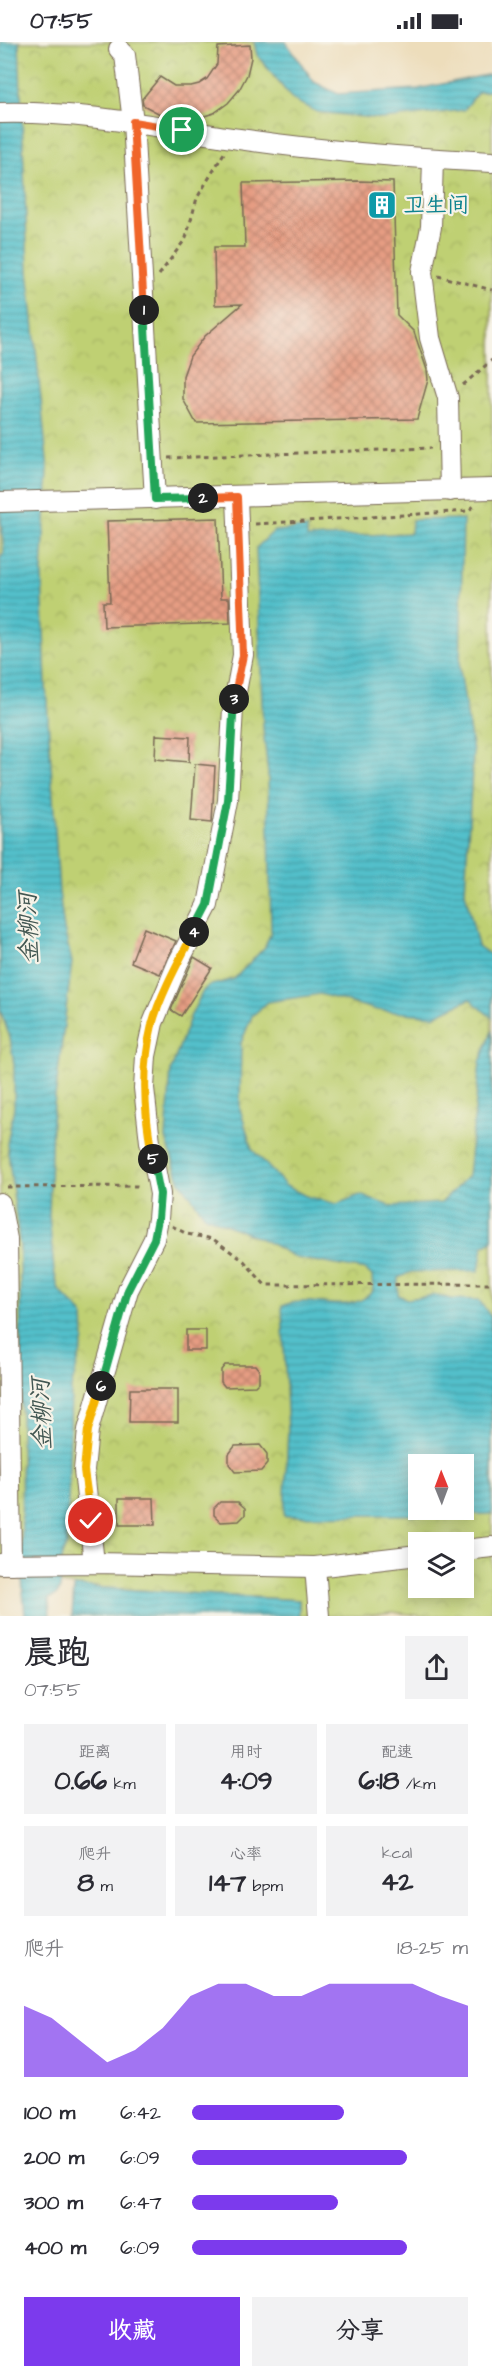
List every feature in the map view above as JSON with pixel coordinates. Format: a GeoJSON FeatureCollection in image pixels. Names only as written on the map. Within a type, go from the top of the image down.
{"type":"FeatureCollection","features":[{"type":"Feature","properties":{"kind":"street"},"geometry":{"type":"LineString","coordinates":[[119,49],[125,55],[133,122],[155,499]]}},
{"type":"Feature","properties":{"kind":"street"},"geometry":{"type":"LineString","coordinates":[[0,113],[80,114],[231,138],[433,159],[492,162]]}},
{"type":"Feature","properties":{"kind":"street"},"geometry":{"type":"LineString","coordinates":[[433,159],[431,226],[422,272],[430,338],[448,398],[450,491]]}},
{"type":"Feature","properties":{"kind":"street"},"geometry":{"type":"LineString","coordinates":[[0,502],[492,489]]}},
{"type":"Feature","properties":{"kind":"street"},"geometry":{"type":"LineString","coordinates":[[94,1563],[84,1470],[88,1430],[128,1290],[154,1239],[158,1219],[158,1186],[144,1088],[146,1056],[153,1023],[178,963],[208,905],[228,801],[233,708],[243,655],[237,497]]}},
{"type":"Feature","properties":{"kind":"street"},"geometry":{"type":"LineString","coordinates":[[5,1195],[4,1214],[7,1239],[5,1378],[9,1564],[94,1563],[315,1567],[408,1556]]}},
{"type":"Feature","properties":{"kind":"street"},"geometry":{"type":"LineString","coordinates":[[474,1549],[492,1547]]}},
{"type":"Feature","properties":{"kind":"street"},"geometry":{"type":"LineString","coordinates":[[315,1567],[320,1616]]}},
{"type":"Feature","properties":{"kind":"path"},"geometry":{"type":"LineString","coordinates":[[143,297],[186,238],[197,198],[231,138]]}},
{"type":"Feature","properties":{"kind":"path"},"geometry":{"type":"LineString","coordinates":[[422,272],[492,290]]}},
{"type":"Feature","properties":{"kind":"path"},"geometry":{"type":"LineString","coordinates":[[448,398],[492,360]]}},
{"type":"Feature","properties":{"kind":"path"},"geometry":{"type":"LineString","coordinates":[[152,458],[448,447]]}},
{"type":"Feature","properties":{"kind":"path"},"geometry":{"type":"LineString","coordinates":[[238,525],[468,511],[476,505]]}},
{"type":"Feature","properties":{"kind":"path"},"geometry":{"type":"LineString","coordinates":[[5,1195],[66,1187],[158,1186]]}},
{"type":"Feature","properties":{"kind":"path"},"geometry":{"type":"LineString","coordinates":[[158,1219],[187,1234],[213,1239],[244,1261],[265,1285],[492,1284]]}},
{"type":"Feature","properties":{"kind":"green space"},"geometry":{"type":"Polygon","coordinates":[[[19,42],[254,42],[257,55],[293,100],[492,91],[492,1616],[424,1616],[392,1612],[359,1616],[299,1616],[299,1600],[74,1586],[0,1576],[0,103],[20,102],[19,42]]]}},
{"type":"Feature","properties":{"kind":"water","name":"金柳河"},"geometry":{"type":"Polygon","coordinates":[[[0,42],[19,42],[28,269],[48,470],[42,574],[46,686],[59,892],[64,929],[72,962],[52,1122],[49,1216],[54,1271],[59,1290],[83,1314],[84,1340],[71,1388],[67,1545],[61,1559],[60,1589],[49,1599],[50,1616],[25,1616],[22,1579],[20,1248],[7,1144],[14,1107],[14,1065],[10,1038],[0,1009],[0,559],[4,552],[0,510],[0,42]]]}},
{"type":"Feature","properties":{"kind":"water"},"geometry":{"type":"Polygon","coordinates":[[[254,42],[286,42],[314,82],[338,94],[418,89],[492,74],[492,91],[478,92],[464,110],[383,119],[317,112],[293,100],[257,55],[254,42]]]}},
{"type":"Feature","properties":{"kind":"water"},"geometry":{"type":"Polygon","coordinates":[[[463,519],[460,670],[473,752],[465,892],[478,946],[492,956],[492,1018],[470,999],[434,1016],[377,1010],[320,994],[268,1002],[252,1016],[241,1043],[240,1109],[252,1149],[286,1186],[306,1196],[337,1204],[360,1195],[390,1206],[441,1203],[468,1176],[480,1062],[492,1031],[492,1241],[483,1246],[479,1271],[411,1272],[398,1278],[398,1295],[407,1299],[436,1295],[451,1299],[479,1300],[491,1317],[492,1514],[474,1514],[474,1454],[408,1454],[408,1515],[284,1516],[288,1430],[282,1306],[293,1302],[352,1303],[363,1299],[373,1291],[372,1276],[366,1270],[296,1258],[268,1242],[205,1216],[179,1180],[166,1138],[171,1070],[190,1017],[203,991],[208,986],[234,979],[265,947],[271,932],[268,774],[263,728],[256,548],[274,531],[307,528],[307,538],[411,533],[412,520],[463,519]]]}},
{"type":"Feature","properties":{"kind":"water"},"geometry":{"type":"Polygon","coordinates":[[[74,1586],[299,1600],[299,1616],[72,1616],[74,1586]]]}},
{"type":"Feature","properties":{"kind":"building"},"geometry":{"type":"Polygon","coordinates":[[[250,45],[251,58],[247,75],[239,90],[228,103],[214,113],[188,119],[160,114],[143,105],[142,99],[160,77],[174,86],[199,84],[207,79],[217,64],[218,47],[250,45]]]}},
{"type":"Feature","properties":{"kind":"building"},"geometry":{"type":"Polygon","coordinates":[[[393,182],[397,315],[414,332],[427,370],[428,380],[417,419],[196,423],[183,399],[183,376],[190,356],[205,336],[242,304],[215,305],[214,247],[245,247],[243,183],[393,182]]]}},
{"type":"Feature","properties":{"kind":"building"},"geometry":{"type":"Polygon","coordinates":[[[218,518],[221,598],[229,598],[230,623],[104,627],[103,602],[110,602],[107,521],[218,518]]]}},
{"type":"Feature","properties":{"kind":"building"},"geometry":{"type":"Polygon","coordinates":[[[156,735],[190,737],[189,762],[155,759],[156,735]]]}},
{"type":"Feature","properties":{"kind":"building"},"geometry":{"type":"Polygon","coordinates":[[[195,764],[215,766],[212,822],[191,820],[195,764]]]}},
{"type":"Feature","properties":{"kind":"building"},"geometry":{"type":"Polygon","coordinates":[[[144,928],[176,941],[160,974],[131,962],[144,928]]]}},
{"type":"Feature","properties":{"kind":"building"},"geometry":{"type":"Polygon","coordinates":[[[194,957],[212,968],[181,1016],[171,1010],[194,957]]]}},
{"type":"Feature","properties":{"kind":"building"},"geometry":{"type":"Polygon","coordinates":[[[186,1330],[206,1330],[206,1350],[186,1350],[186,1330]]]}},
{"type":"Feature","properties":{"kind":"building"},"geometry":{"type":"Polygon","coordinates":[[[225,1365],[255,1365],[259,1370],[259,1382],[255,1386],[225,1387],[221,1382],[221,1370],[225,1365]]]}},
{"type":"Feature","properties":{"kind":"building"},"geometry":{"type":"Polygon","coordinates":[[[130,1389],[178,1389],[178,1422],[129,1422],[130,1389]]]}},
{"type":"Feature","properties":{"kind":"building"},"geometry":{"type":"Polygon","coordinates":[[[260,1445],[267,1454],[267,1464],[261,1471],[235,1472],[229,1464],[229,1454],[235,1446],[260,1445]]]}},
{"type":"Feature","properties":{"kind":"building"},"geometry":{"type":"Polygon","coordinates":[[[119,1498],[154,1498],[155,1525],[119,1525],[119,1498]]]}},
{"type":"Feature","properties":{"kind":"building"},"geometry":{"type":"Polygon","coordinates":[[[220,1502],[238,1502],[245,1508],[245,1515],[239,1521],[221,1522],[214,1515],[214,1508],[220,1502]]]}},
{"type":"Feature","properties":{"kind":"place","name":"卫生间"},"geometry":{"type":"Point","coordinates":[382,205]}},
{"type":"Feature","properties":{"kind":"route"},"geometry":{"type":"LineString","coordinates":[[91,1521],[84,1470],[88,1430],[128,1290],[154,1239],[158,1219],[160,1194],[150,1142],[144,1088],[146,1056],[153,1023],[178,963],[208,905],[228,801],[233,708],[243,655],[237,497],[155,499],[133,122],[182,130]]}}]}
